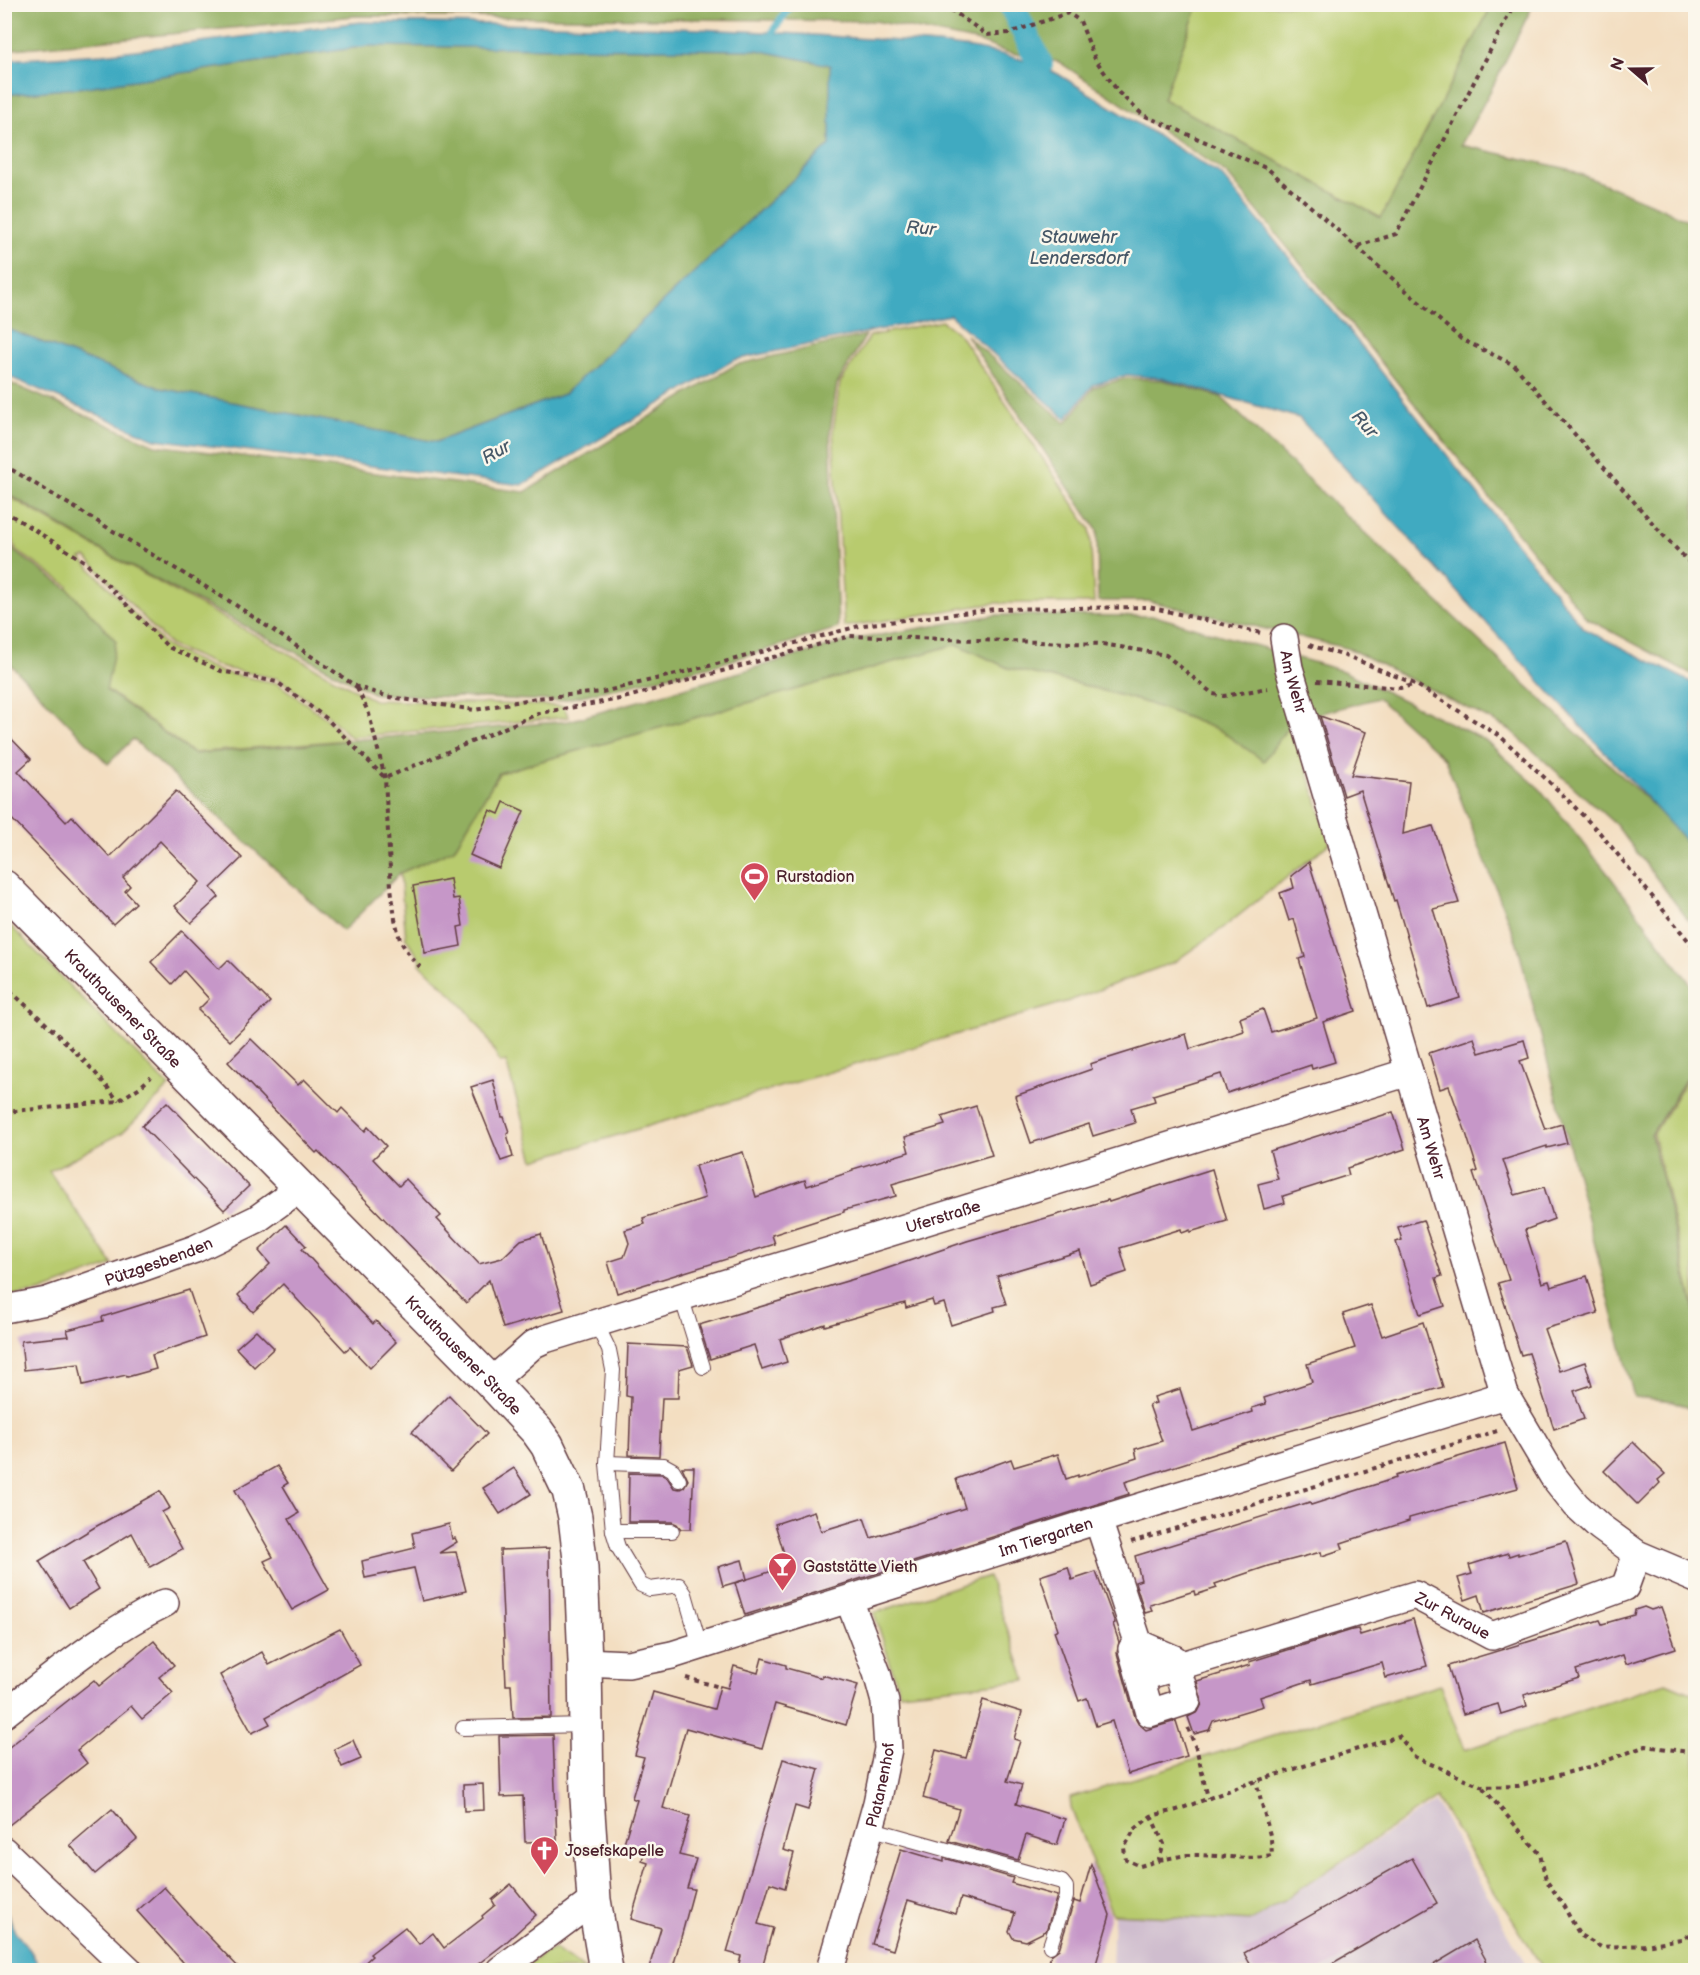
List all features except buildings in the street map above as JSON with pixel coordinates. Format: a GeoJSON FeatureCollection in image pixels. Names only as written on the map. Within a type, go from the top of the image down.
{"type":"FeatureCollection","features":[{"type":"Feature","properties":{"kind":"street","name":"Am Wehr"},"geometry":{"type":"LineString","coordinates":[[1284,638],[1294,684],[1505,1395],[1553,1476],[1576,1505],[1600,1527],[1637,1554],[1695,1579]]}},
{"type":"Feature","properties":{"kind":"street","name":"Krauthausener Straße"},"geometry":{"type":"LineString","coordinates":[[4,887],[491,1382],[537,1431],[557,1463],[569,1491],[575,1517],[580,1568],[585,1662],[587,1798],[594,1900],[606,1971]]}},
{"type":"Feature","properties":{"kind":"street","name":"Uferstraße"},"geometry":{"type":"LineString","coordinates":[[491,1382],[534,1344],[544,1339],[1409,1072]]}},
{"type":"Feature","properties":{"kind":"street","name":"Pützgesbenden"},"geometry":{"type":"LineString","coordinates":[[4,1309],[46,1301],[195,1249],[257,1219],[300,1188]]}},
{"type":"Feature","properties":{"kind":"street","name":"Im Tiergarten"},"geometry":{"type":"LineString","coordinates":[[585,1662],[628,1664],[672,1655],[1098,1520],[1505,1395]]}},
{"type":"Feature","properties":{"kind":"street","name":"Zur Ruraue"},"geometry":{"type":"LineString","coordinates":[[1098,1520],[1149,1675],[1415,1596],[1492,1636],[1625,1587],[1637,1554]]}},
{"type":"Feature","properties":{"kind":"street","name":"Platanenhof"},"geometry":{"type":"LineString","coordinates":[[830,1971],[870,1827],[888,1749],[885,1702],[877,1673],[849,1600]]}},
{"type":"Feature","properties":{"kind":"street"},"geometry":{"type":"LineString","coordinates":[[4,1714],[79,1656],[145,1613],[165,1603]]}},
{"type":"Feature","properties":{"kind":"street","name":"Zur Ruraue"},"geometry":{"type":"LineString","coordinates":[[1140,1647],[1132,1649],[1150,1713],[1187,1701],[1177,1667]]}},
{"type":"Feature","properties":{"kind":"street"},"geometry":{"type":"LineString","coordinates":[[4,1851],[129,1971]]}},
{"type":"Feature","properties":{"kind":"street"},"geometry":{"type":"LineString","coordinates":[[500,1971],[594,1900]]}},
{"type":"Feature","properties":{"kind":"lane"},"geometry":{"type":"LineString","coordinates":[[681,1296],[703,1367]]}},
{"type":"Feature","properties":{"kind":"lane"},"geometry":{"type":"LineString","coordinates":[[596,1323],[609,1350],[613,1370],[607,1463],[613,1531],[618,1547],[641,1585],[650,1589],[679,1585],[685,1594],[700,1646]]}},
{"type":"Feature","properties":{"kind":"lane"},"geometry":{"type":"LineString","coordinates":[[607,1463],[664,1465],[673,1470],[679,1480]]}},
{"type":"Feature","properties":{"kind":"lane"},"geometry":{"type":"LineString","coordinates":[[613,1531],[672,1531]]}},
{"type":"Feature","properties":{"kind":"lane"},"geometry":{"type":"LineString","coordinates":[[463,1728],[586,1725]]}},
{"type":"Feature","properties":{"kind":"lane"},"geometry":{"type":"LineString","coordinates":[[870,1827],[1062,1882],[1066,1887],[1066,1897],[1050,1946]]}},
{"type":"Feature","properties":{"kind":"path"},"geometry":{"type":"LineString","coordinates":[[943,4],[987,35],[1009,33],[1068,13],[1080,21],[1095,59],[1119,93],[1143,115],[1268,169],[1461,339],[1514,365],[1695,569]]}},
{"type":"Feature","properties":{"kind":"path"},"geometry":{"type":"LineString","coordinates":[[1357,247],[1396,234],[1514,4]]}},
{"type":"Feature","properties":{"kind":"path"},"geometry":{"type":"LineString","coordinates":[[4,465],[234,604],[357,687],[390,697],[475,710],[536,698],[602,692],[862,625],[995,609],[1149,607],[1284,638],[1352,658],[1415,684],[1501,737],[1600,833],[1695,950]]}},
{"type":"Feature","properties":{"kind":"path"},"geometry":{"type":"LineString","coordinates":[[4,511],[84,561],[168,647],[221,671],[262,678],[288,688],[326,718],[386,778]]}},
{"type":"Feature","properties":{"kind":"path"},"geometry":{"type":"LineString","coordinates":[[386,778],[540,713],[620,699],[850,636],[1103,644],[1166,655],[1202,687],[1213,694],[1224,696],[1322,681],[1400,688],[1415,684]]}},
{"type":"Feature","properties":{"kind":"path"},"geometry":{"type":"LineString","coordinates":[[357,687],[369,714],[386,778],[391,886],[395,919],[400,940],[408,955],[420,967]]}},
{"type":"Feature","properties":{"kind":"path"},"geometry":{"type":"LineString","coordinates":[[4,985],[109,1088],[118,1101]]}},
{"type":"Feature","properties":{"kind":"path"},"geometry":{"type":"LineString","coordinates":[[4,1112],[118,1101],[140,1087],[172,1058]]}},
{"type":"Feature","properties":{"kind":"path"},"geometry":{"type":"LineString","coordinates":[[1107,1550],[1521,1423]]}},
{"type":"Feature","properties":{"kind":"path"},"geometry":{"type":"LineString","coordinates":[[1256,1781],[1271,1839],[1272,1856],[1251,1860],[1186,1855],[1140,1866],[1126,1860],[1124,1848],[1134,1830],[1152,1816],[1177,1810],[1256,1781],[1399,1736],[1415,1756],[1483,1787],[1540,1854],[1546,1880],[1580,1935],[1601,1947],[1645,1945],[1681,1939],[1695,1931]]}},
{"type":"Feature","properties":{"kind":"path"},"geometry":{"type":"LineString","coordinates":[[1483,1787],[1518,1786],[1593,1766],[1646,1746],[1695,1753]]}},
{"type":"Feature","properties":{"kind":"path"},"geometry":{"type":"LineString","coordinates":[[1197,1751],[1208,1798]]}},
{"type":"Feature","properties":{"kind":"path"},"geometry":{"type":"LineString","coordinates":[[1152,1816],[1164,1844],[1158,1861]]}},
{"type":"Feature","properties":{"kind":"shaded area"},"geometry":{"type":"Polygon","coordinates":[[[1435,1802],[1529,1970],[1112,1970],[1114,1914],[1252,1921],[1435,1802]]]}},
{"type":"Feature","properties":{"kind":"green space"},"geometry":{"type":"Polygon","coordinates":[[[5,4],[1198,5],[1163,99],[1381,218],[1492,5],[1533,5],[1461,145],[1568,169],[1695,224],[1695,676],[1586,618],[1227,174],[1059,62],[1006,52],[980,42],[875,21],[355,16],[5,50],[5,4]]]}},
{"type":"Feature","properties":{"kind":"green space"},"geometry":{"type":"Polygon","coordinates":[[[1198,5],[1492,5],[1381,218],[1163,99],[1198,5]]]}},
{"type":"Feature","properties":{"kind":"green space"},"geometry":{"type":"Polygon","coordinates":[[[368,46],[757,50],[831,65],[830,145],[564,394],[436,442],[160,388],[5,328],[4,95],[86,87],[368,46]]]}},
{"type":"Feature","properties":{"kind":"green space"},"geometry":{"type":"Polygon","coordinates":[[[942,321],[960,335],[1090,529],[1094,603],[995,603],[844,627],[833,431],[840,383],[870,336],[942,321]]]}},
{"type":"Feature","properties":{"kind":"green space"},"geometry":{"type":"Polygon","coordinates":[[[866,335],[837,384],[830,432],[838,628],[712,666],[559,701],[375,694],[115,558],[5,492],[5,381],[155,445],[525,492],[735,365],[866,335]]]}},
{"type":"Feature","properties":{"kind":"green space"},"geometry":{"type":"Polygon","coordinates":[[[966,335],[1066,423],[1094,387],[1127,378],[1162,380],[1221,397],[1695,845],[1695,929],[1616,825],[1509,729],[1350,649],[1149,601],[1098,601],[1097,530],[966,335]]]}},
{"type":"Feature","properties":{"kind":"green space"},"geometry":{"type":"Polygon","coordinates":[[[5,494],[114,558],[374,700],[563,706],[569,717],[350,737],[328,715],[279,679],[223,668],[170,645],[86,557],[81,559],[167,647],[221,672],[277,683],[326,718],[347,740],[193,753],[106,689],[116,641],[68,589],[68,586],[16,550],[8,521],[5,519],[5,494]]]}},
{"type":"Feature","properties":{"kind":"green space"},"geometry":{"type":"Polygon","coordinates":[[[4,521],[14,551],[68,589],[116,641],[106,690],[193,754],[569,721],[852,640],[996,615],[1155,616],[1343,671],[1485,740],[1540,789],[1609,875],[1695,990],[1695,1064],[1651,1135],[1695,1314],[1695,1411],[1674,1401],[1634,1397],[1517,943],[1445,759],[1378,698],[1292,721],[1264,761],[1221,731],[1178,714],[1079,684],[1008,668],[957,644],[499,773],[454,849],[400,873],[343,931],[133,739],[108,764],[5,659],[4,521]]]}},
{"type":"Feature","properties":{"kind":"green space","name":"Rurstadion"},"geometry":{"type":"Polygon","coordinates":[[[957,644],[1008,668],[1079,684],[1178,714],[1221,731],[1264,761],[1292,721],[1330,843],[1223,928],[1174,962],[1069,1001],[534,1160],[506,1062],[500,1063],[493,1047],[475,1021],[420,964],[421,961],[406,938],[400,873],[454,849],[499,773],[957,644]]]}},
{"type":"Feature","properties":{"kind":"green space"},"geometry":{"type":"Polygon","coordinates":[[[4,919],[169,1087],[122,1133],[49,1171],[113,1265],[40,1292],[4,1297],[4,919]]]}},
{"type":"Feature","properties":{"kind":"green space"},"geometry":{"type":"Polygon","coordinates":[[[1695,1066],[1695,1311],[1653,1135],[1695,1066]]]}},
{"type":"Feature","properties":{"kind":"green space"},"geometry":{"type":"Polygon","coordinates":[[[988,1576],[1026,1680],[900,1693],[874,1613],[988,1576]]]}},
{"type":"Feature","properties":{"kind":"green space"},"geometry":{"type":"Polygon","coordinates":[[[1666,1683],[1695,1695],[1695,1970],[1544,1970],[1436,1798],[1252,1921],[1112,1914],[1071,1808],[1070,1798],[1440,1685],[1464,1750],[1666,1683]]]}},
{"type":"Feature","properties":{"kind":"green space"},"geometry":{"type":"Polygon","coordinates":[[[555,1949],[585,1970],[520,1970],[544,1953],[555,1949]]]}},
{"type":"Feature","properties":{"kind":"water","name":"Stauwehr Lendersdorf"},"geometry":{"type":"Polygon","coordinates":[[[361,22],[732,30],[933,43],[984,50],[1010,56],[1058,74],[1221,175],[1347,328],[1584,629],[1695,684],[1695,851],[1299,418],[1161,378],[1127,375],[1093,385],[1066,419],[950,315],[734,360],[522,485],[155,439],[5,375],[5,328],[160,388],[436,442],[564,394],[830,145],[830,65],[757,50],[368,46],[86,87],[5,95],[5,60],[103,54],[361,22]]]}},
{"type":"Feature","properties":{"kind":"water"},"geometry":{"type":"Polygon","coordinates":[[[5,1907],[15,1932],[30,1950],[42,1970],[10,1970],[5,1960],[5,1907]]]}},
{"type":"Feature","properties":{"kind":"waterway"},"geometry":{"type":"LineString","coordinates":[[773,31],[792,4]]}},
{"type":"Feature","properties":{"kind":"waterway"},"geometry":{"type":"LineString","coordinates":[[1011,4],[1040,64]]}},
{"type":"Feature","properties":{"kind":"place","name":"Rurstadion"},"geometry":{"type":"Point","coordinates":[755,902]}},
{"type":"Feature","properties":{"kind":"place","name":"Gaststätte Vieth"},"geometry":{"type":"Point","coordinates":[782,1592]}},
{"type":"Feature","properties":{"kind":"place","name":"Josefskapelle"},"geometry":{"type":"Point","coordinates":[544,1876]}},
{"type":"Feature","properties":{"kind":"water label","name":"Rur"},"geometry":{"type":"Point","coordinates":[921,228]}},
{"type":"Feature","properties":{"kind":"water label","name":"Rur"},"geometry":{"type":"Point","coordinates":[1365,424]}},
{"type":"Feature","properties":{"kind":"water label","name":"Rur"},"geometry":{"type":"Point","coordinates":[496,452]}}]}
